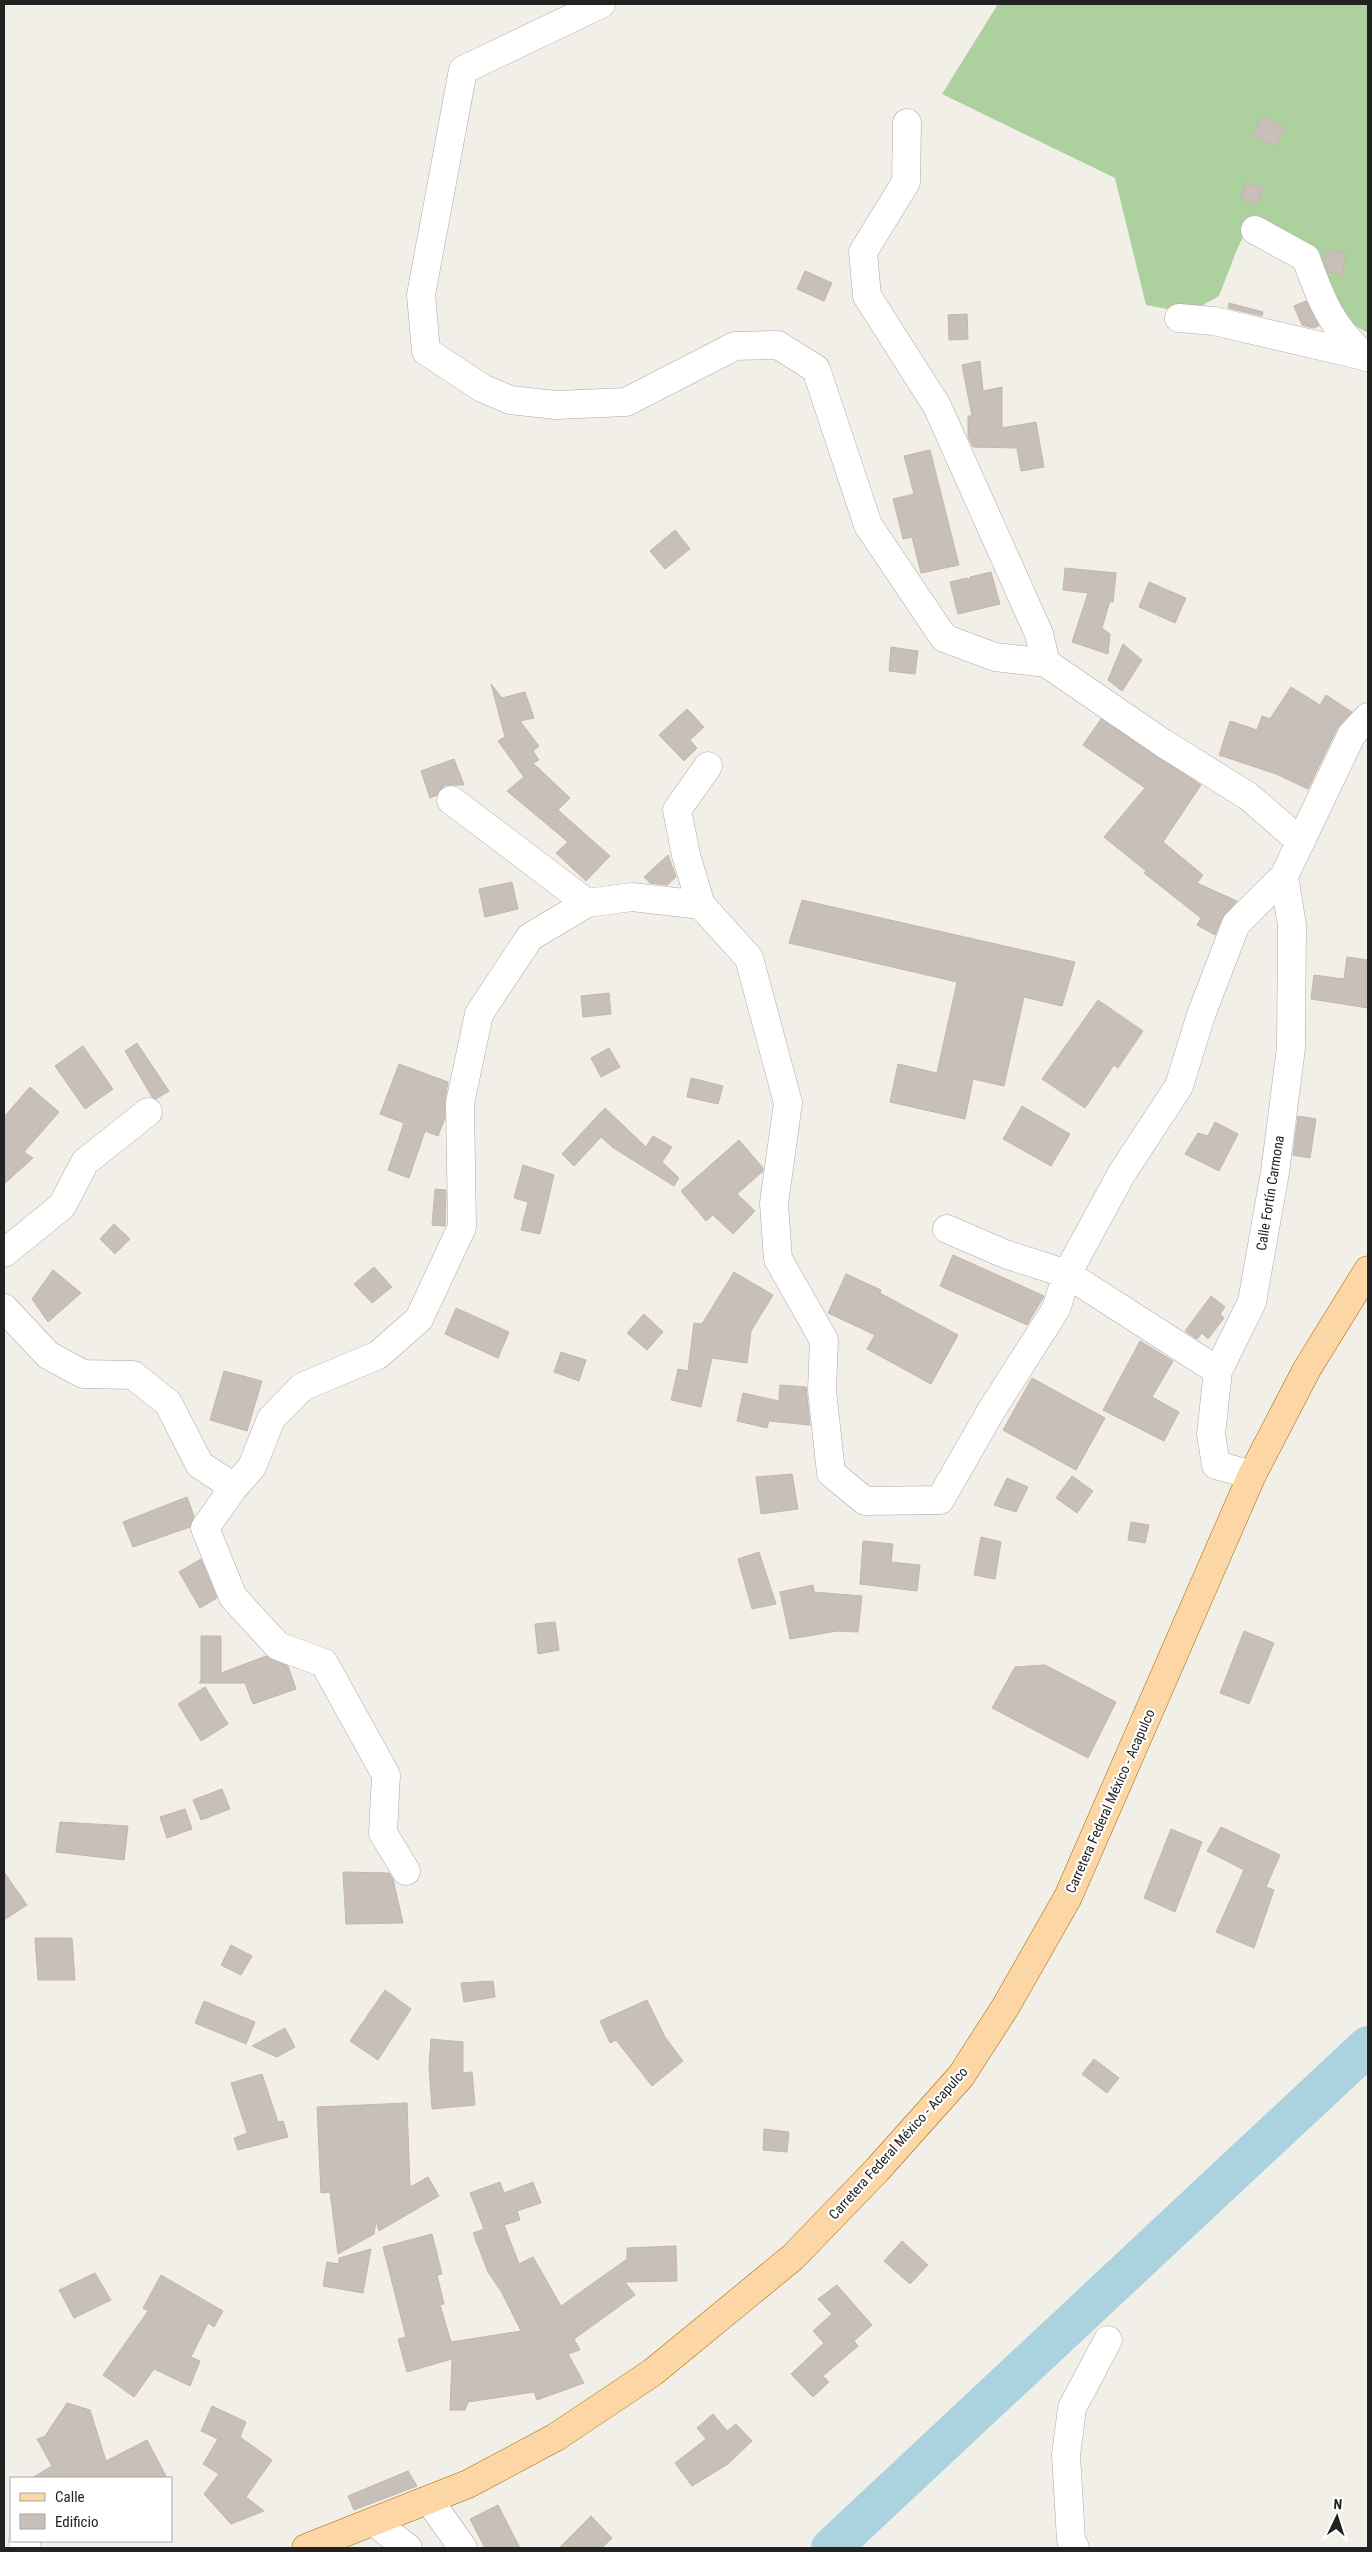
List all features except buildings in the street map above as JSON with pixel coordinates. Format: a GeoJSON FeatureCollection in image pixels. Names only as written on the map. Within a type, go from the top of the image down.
{"type":"FeatureCollection","features":[{"type":"Feature","properties":{"kind":"main road","name":"Carretera Federal México - Acapulco"},"geometry":{"type":"LineString","coordinates":[[306,2548],[468,2484],[556,2436],[653,2372],[793,2256],[877,2170],[961,2076],[1006,2006],[1068,1897],[1252,1475],[1307,1369],[1368,1270]]}},
{"type":"Feature","properties":{"kind":"street"},"geometry":{"type":"LineString","coordinates":[[601,4],[463,70],[421,294],[426,351],[482,388],[510,400],[556,405],[626,402],[736,346],[778,345],[816,369],[868,525],[944,638],[995,657],[1046,663],[1163,743],[1248,796],[1301,842]]}},
{"type":"Feature","properties":{"kind":"street"},"geometry":{"type":"LineString","coordinates":[[907,123],[906,182],[863,252],[867,296],[937,406],[1039,634],[1046,663]]}},
{"type":"Feature","properties":{"kind":"street"},"geometry":{"type":"LineString","coordinates":[[1256,230],[1306,258],[1322,303],[1346,340],[1367,357]]}},
{"type":"Feature","properties":{"kind":"street"},"geometry":{"type":"LineString","coordinates":[[1179,318],[1214,321],[1367,357]]}},
{"type":"Feature","properties":{"kind":"street"},"geometry":{"type":"LineString","coordinates":[[708,766],[677,810],[686,855],[701,905],[749,958],[788,1103],[774,1203],[778,1259],[824,1340],[822,1390],[831,1473],[865,1501],[940,1500],[991,1411],[1056,1309],[1067,1274],[1122,1173],[1179,1086],[1201,1015],[1236,924],[1284,876],[1352,734],[1368,717]]}},
{"type":"Feature","properties":{"kind":"street"},"geometry":{"type":"LineString","coordinates":[[451,800],[587,903]]}},
{"type":"Feature","properties":{"kind":"street","name":"Calle Fortín Carmona"},"geometry":{"type":"LineString","coordinates":[[1252,1475],[1216,1465],[1211,1434],[1218,1371],[1252,1302],[1280,1136],[1291,1048],[1292,925],[1284,876]]}},
{"type":"Feature","properties":{"kind":"street"},"geometry":{"type":"LineString","coordinates":[[406,1871],[384,1833],[386,1775],[324,1663],[278,1646],[233,1597],[205,1528],[234,1487],[252,1467],[271,1419],[302,1388],[378,1355],[419,1319],[462,1227],[460,1103],[479,1014],[530,937],[587,903],[632,897],[701,905]]}},
{"type":"Feature","properties":{"kind":"street"},"geometry":{"type":"LineString","coordinates":[[4,1253],[62,1206],[85,1162],[148,1112]]}},
{"type":"Feature","properties":{"kind":"street"},"geometry":{"type":"LineString","coordinates":[[947,1229],[1005,1254],[1067,1274],[1218,1371]]}},
{"type":"Feature","properties":{"kind":"street"},"geometry":{"type":"LineString","coordinates":[[4,1308],[48,1355],[83,1374],[133,1375],[168,1403],[200,1465],[234,1487]]}},
{"type":"Feature","properties":{"kind":"street"},"geometry":{"type":"LineString","coordinates":[[1075,2548],[1071,2540],[1066,2455],[1072,2408],[1108,2340]]}},
{"type":"Feature","properties":{"kind":"street"},"geometry":{"type":"LineString","coordinates":[[429,2500],[464,2548]]}},
{"type":"Feature","properties":{"kind":"street"},"geometry":{"type":"LineString","coordinates":[[374,2522],[408,2548]]}},
{"type":"Feature","properties":{"kind":"green space"},"geometry":{"type":"Polygon","coordinates":[[[998,4],[1368,4],[1368,333],[1350,323],[1323,287],[1313,246],[1282,239],[1250,223],[1238,247],[1219,296],[1188,313],[1146,305],[1115,178],[942,94],[998,4]]]}},
{"type":"Feature","properties":{"kind":"waterway"},"geometry":{"type":"LineString","coordinates":[[831,2548],[1368,2046]]}}]}
